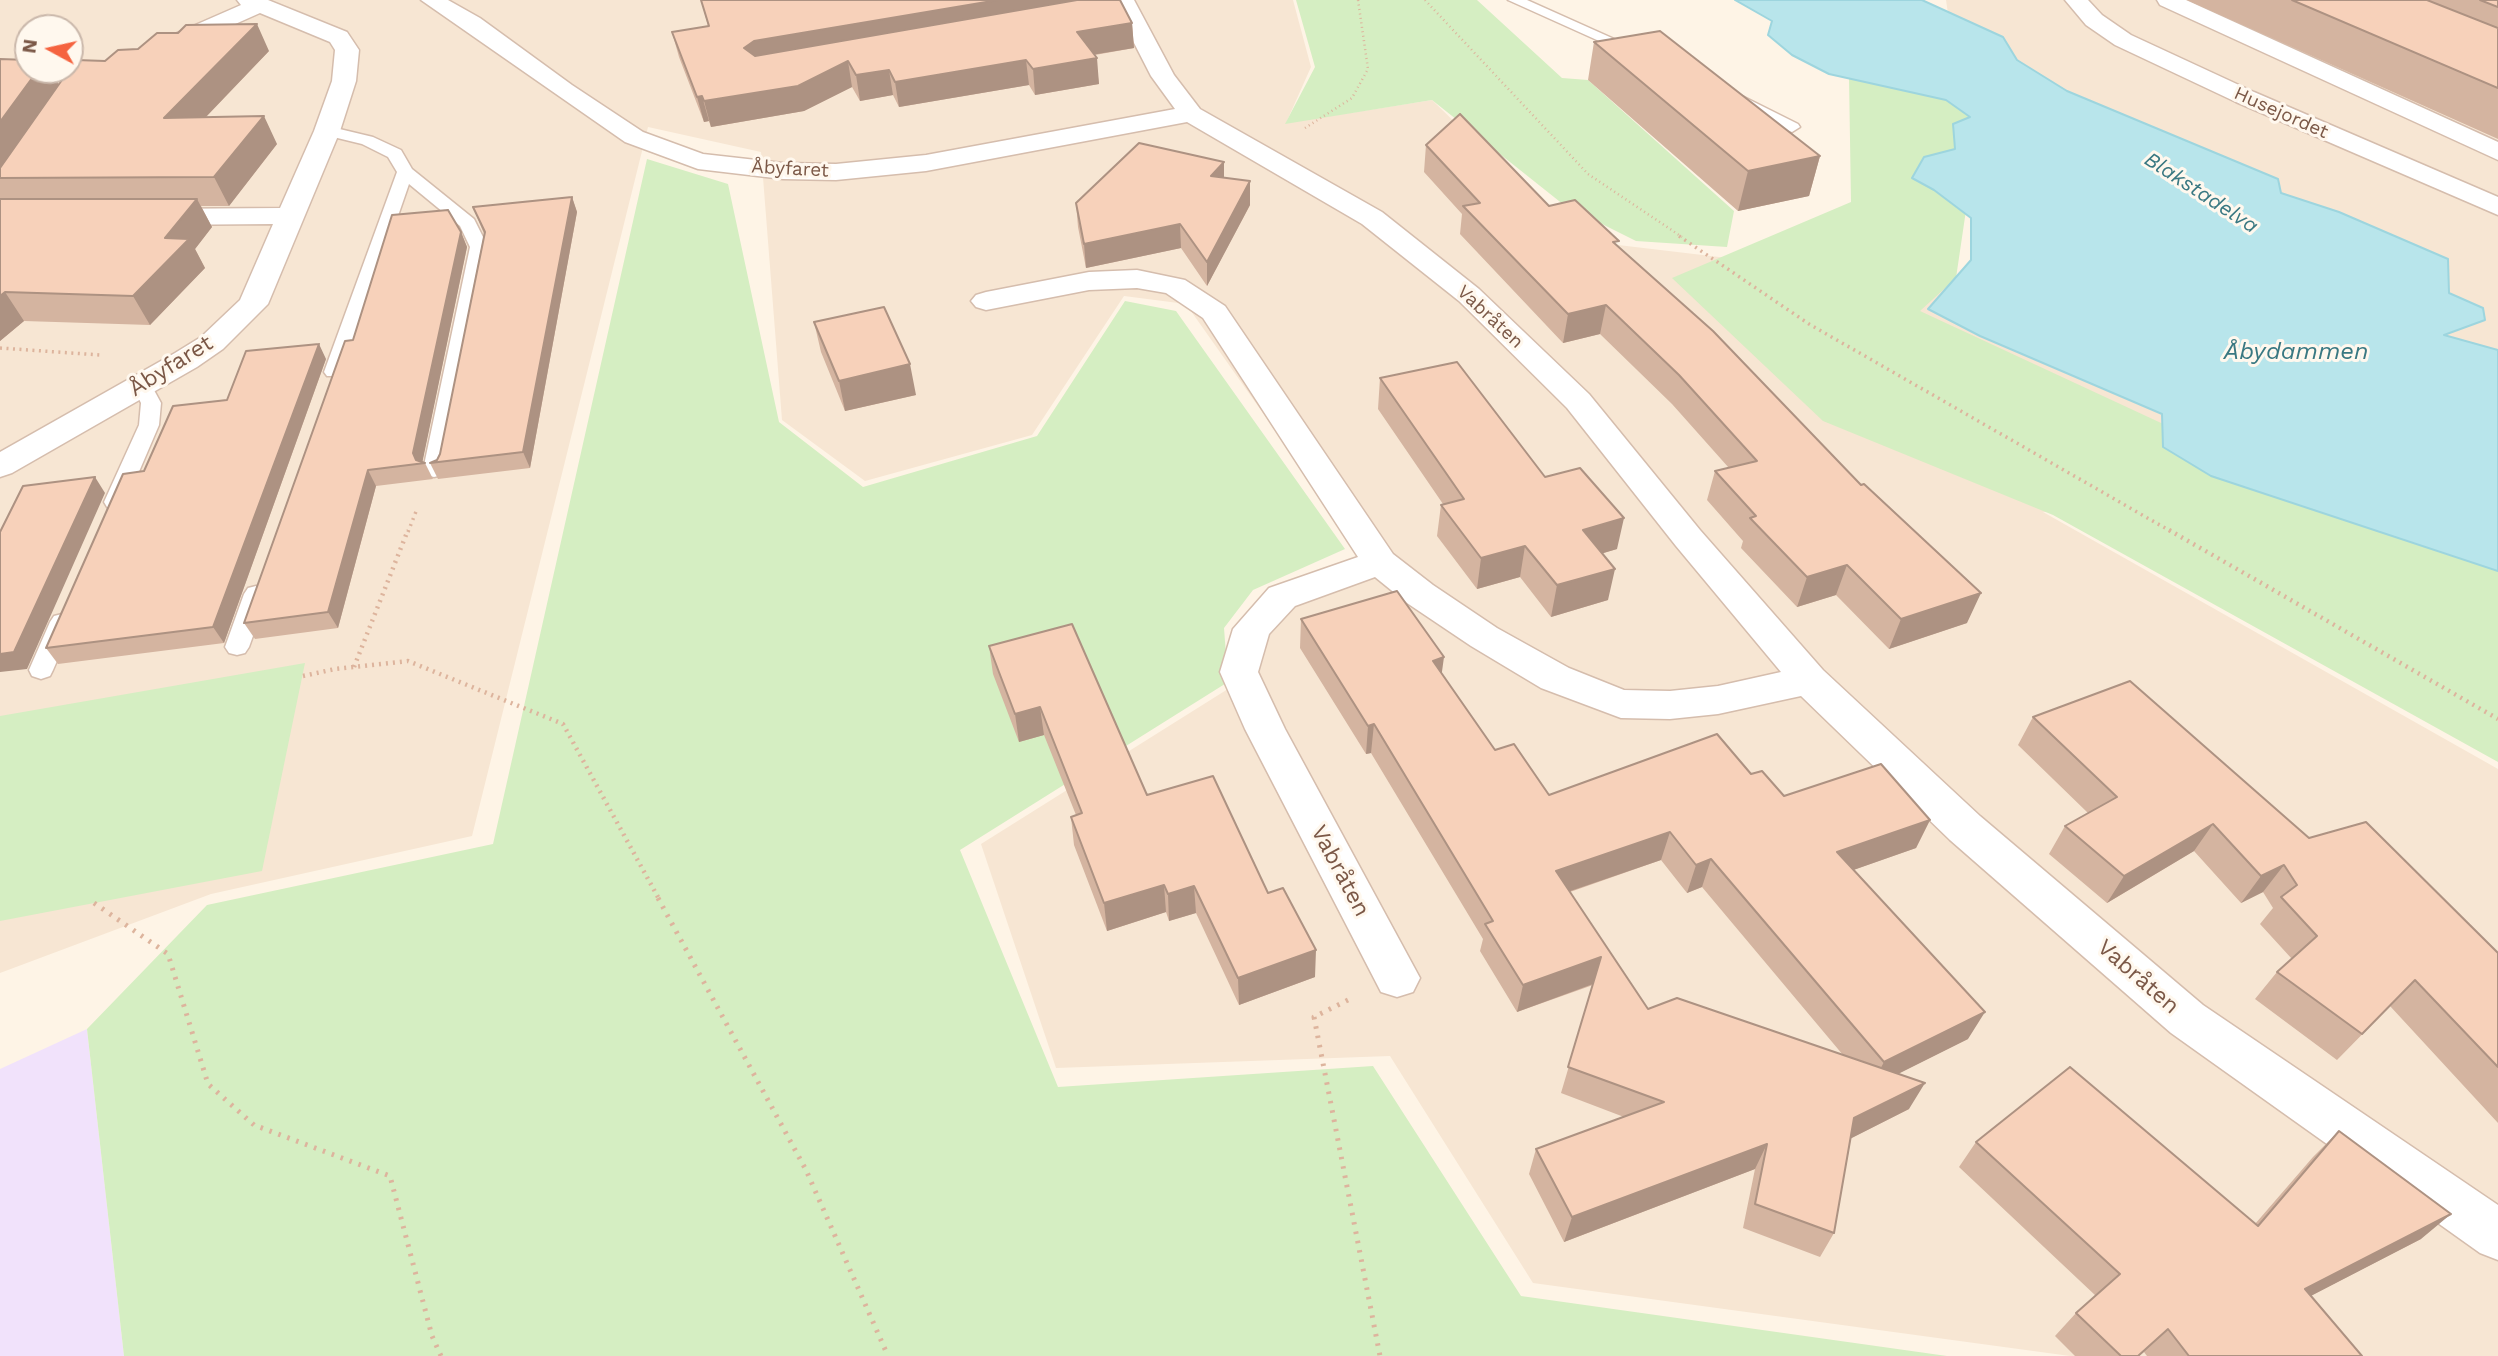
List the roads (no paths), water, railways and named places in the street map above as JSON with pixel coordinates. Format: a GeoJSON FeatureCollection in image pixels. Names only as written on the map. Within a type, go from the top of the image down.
{"type":"FeatureCollection","features":[{"type":"Feature","properties":{"kind":"street","name":"Åbyfaret"},"geometry":{"type":"LineString","coordinates":[[432,0],[472,23],[634,137],[698,161],[783,171],[836,172],[926,163],[1191,114]]}},
{"type":"Feature","properties":{"kind":"street","name":"Husejordet"},"geometry":{"type":"LineString","coordinates":[[2076,0],[2094,20],[2123,40],[2245,97],[2498,207]]}},
{"type":"Feature","properties":{"kind":"street"},"geometry":{"type":"LineString","coordinates":[[2168,0],[2498,152]]}},
{"type":"Feature","properties":{"kind":"street","name":"Åbyfaret"},"geometry":{"type":"LineString","coordinates":[[0,466],[186,360],[212,343],[253,304],[327,131],[344,81],[347,50],[339,37],[254,3],[193,36],[141,55]]}},
{"type":"Feature","properties":{"kind":"street","name":"Vabråten"},"geometry":{"type":"LineString","coordinates":[[1123,7],[1163,76],[1191,114],[1372,218],[1469,295],[1578,401],[1688,538],[1809,680],[1965,828],[2187,1019],[2498,1235]]}},
{"type":"Feature","properties":{"kind":"street"},"geometry":{"type":"LineString","coordinates":[[0,69],[95,71],[70,96]]}},
{"type":"Feature","properties":{"kind":"street"},"geometry":{"type":"LineString","coordinates":[[133,217],[291,216]]}},
{"type":"Feature","properties":{"kind":"street"},"geometry":{"type":"LineString","coordinates":[[986,301],[1089,281],[1137,279],[1175,286],[1214,312],[1380,562],[1420,594],[1484,637],[1555,678],[1621,704],[1670,705],[1718,700],[1809,680]]}},
{"type":"Feature","properties":{"kind":"street","name":"Vabråten"},"geometry":{"type":"LineString","coordinates":[[1380,562],[1282,597],[1252,629],[1240,672],[1265,729],[1397,978]]}},
{"type":"Feature","properties":{"kind":"lane"},"geometry":{"type":"LineString","coordinates":[[1515,0],[1643,55]]}},
{"type":"Feature","properties":{"kind":"lane"},"geometry":{"type":"LineString","coordinates":[[1724,91],[1792,127]]}},
{"type":"Feature","properties":{"kind":"lane"},"geometry":{"type":"LineString","coordinates":[[327,131],[367,140],[395,154],[405,173],[468,223],[479,247],[434,470]]}},
{"type":"Feature","properties":{"kind":"lane"},"geometry":{"type":"LineString","coordinates":[[326,396],[405,173]]}},
{"type":"Feature","properties":{"kind":"lane"},"geometry":{"type":"LineString","coordinates":[[106,523],[149,425],[151,403],[142,385]]}},
{"type":"Feature","properties":{"kind":"lane"},"geometry":{"type":"LineString","coordinates":[[237,647],[261,581]]}},
{"type":"Feature","properties":{"kind":"lane"},"geometry":{"type":"LineString","coordinates":[[41,670],[68,608]]}},
{"type":"Feature","properties":{"kind":"water","name":"Åbydammen"},"geometry":{"type":"Polygon","coordinates":[[[1735,0],[1922,0],[2003,37],[2017,60],[2067,91],[2278,179],[2281,193],[2339,212],[2448,259],[2449,293],[2483,308],[2485,320],[2444,335],[2498,350],[2498,571],[2211,476],[2163,447],[2162,414],[1980,336],[1928,309],[1971,260],[1971,218],[1934,190],[1912,178],[1924,157],[1955,149],[1953,124],[1970,117],[1946,100],[1829,74],[1792,55],[1768,35],[1772,21],[1735,0]]]}},
{"type":"Feature","properties":{"kind":"water label","name":"Blakstadelva"},"geometry":{"type":"Point","coordinates":[2201,193]}}]}
